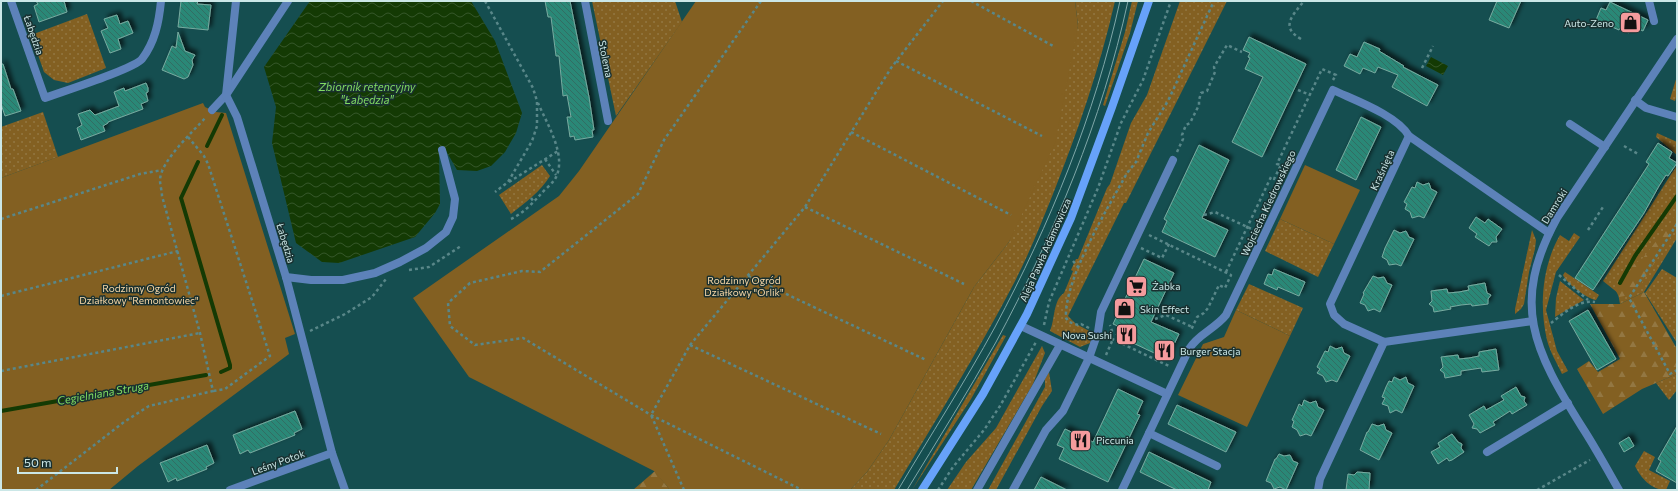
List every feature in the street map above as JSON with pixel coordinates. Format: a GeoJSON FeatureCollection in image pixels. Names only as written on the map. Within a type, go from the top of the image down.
{"type":"FeatureCollection","features":[{"type":"Feature","properties":{"kind":"main road","name":"Aleja Pawła Adamowicza"},"geometry":{"type":"LineString","coordinates":[[922,490],[983,394],[1021,326],[1071,218],[1115,101],[1149,1]]}},
{"type":"Feature","properties":{"kind":"street","name":"Łabędzia"},"geometry":{"type":"LineString","coordinates":[[11,1],[45,98],[123,70],[141,60],[151,45],[158,26],[161,1]]}},
{"type":"Feature","properties":{"kind":"street"},"geometry":{"type":"LineString","coordinates":[[226,95],[236,1]]}},
{"type":"Feature","properties":{"kind":"street"},"geometry":{"type":"LineString","coordinates":[[212,110],[226,95],[288,1]]}},
{"type":"Feature","properties":{"kind":"street","name":"Stolema"},"geometry":{"type":"LineString","coordinates":[[585,1],[608,121]]}},
{"type":"Feature","properties":{"kind":"street"},"geometry":{"type":"LineString","coordinates":[[1649,1],[1654,21]]}},
{"type":"Feature","properties":{"kind":"street","name":"Damroki"},"geometry":{"type":"LineString","coordinates":[[1619,490],[1556,383],[1541,352],[1533,321],[1532,290],[1538,259],[1557,218],[1677,39]]}},
{"type":"Feature","properties":{"kind":"street","name":"Wojciecha Kiedrowskiego"},"geometry":{"type":"LineString","coordinates":[[1122,490],[1192,344],[1216,326],[1226,315],[1332,90],[1391,119],[1405,129],[1408,136]]}},
{"type":"Feature","properties":{"kind":"street","name":"Łabędzia"},"geometry":{"type":"LineString","coordinates":[[226,95],[237,117],[286,277],[300,336],[332,453],[344,490]]}},
{"type":"Feature","properties":{"kind":"street"},"geometry":{"type":"LineString","coordinates":[[1635,100],[1646,108],[1677,117]]}},
{"type":"Feature","properties":{"kind":"street"},"geometry":{"type":"LineString","coordinates":[[1570,124],[1605,146]]}},
{"type":"Feature","properties":{"kind":"street"},"geometry":{"type":"LineString","coordinates":[[1408,136],[1549,233]]}},
{"type":"Feature","properties":{"kind":"street","name":"Kraśnięta"},"geometry":{"type":"LineString","coordinates":[[1384,342],[1344,324],[1334,315],[1330,304],[1408,136]]}},
{"type":"Feature","properties":{"kind":"street"},"geometry":{"type":"LineString","coordinates":[[286,277],[311,280],[343,280],[375,272],[400,262],[426,248],[446,232],[453,217],[455,199],[442,150]]}},
{"type":"Feature","properties":{"kind":"street"},"geometry":{"type":"LineString","coordinates":[[1012,490],[1046,430],[1063,411],[1089,358],[1098,332],[1101,312],[1173,160]]}},
{"type":"Feature","properties":{"kind":"street"},"geometry":{"type":"LineString","coordinates":[[1318,490],[1320,479],[1384,342],[1533,321]]}},
{"type":"Feature","properties":{"kind":"street"},"geometry":{"type":"LineString","coordinates":[[1021,326],[1167,394]]}},
{"type":"Feature","properties":{"kind":"street"},"geometry":{"type":"LineString","coordinates":[[978,490],[1060,345]]}},
{"type":"Feature","properties":{"kind":"street"},"geometry":{"type":"LineString","coordinates":[[1487,452],[1568,403]]}},
{"type":"Feature","properties":{"kind":"street"},"geometry":{"type":"LineString","coordinates":[[1149,433],[1217,466]]}},
{"type":"Feature","properties":{"kind":"street","name":"Leśny Potok"},"geometry":{"type":"LineString","coordinates":[[230,490],[332,453]]}},
{"type":"Feature","properties":{"kind":"path"},"geometry":{"type":"LineString","coordinates":[[485,1],[533,88],[558,151],[559,160],[555,178],[534,202],[520,214],[511,219]]}},
{"type":"Feature","properties":{"kind":"path"},"geometry":{"type":"LineString","coordinates":[[761,1],[664,140],[638,194],[540,272],[522,271],[470,283],[448,303],[450,326],[476,345],[523,338],[651,415],[802,490]]}},
{"type":"Feature","properties":{"kind":"path"},"geometry":{"type":"LineString","coordinates":[[651,415],[690,345],[805,207],[896,61],[943,1]]}},
{"type":"Feature","properties":{"kind":"path"},"geometry":{"type":"LineString","coordinates":[[971,1],[1055,47]]}},
{"type":"Feature","properties":{"kind":"path"},"geometry":{"type":"LineString","coordinates":[[1081,324],[1078,325],[1069,322],[1066,318],[1066,308],[1078,267],[1127,173],[1136,162],[1148,133],[1168,101],[1214,1]]}},
{"type":"Feature","properties":{"kind":"path"},"geometry":{"type":"LineString","coordinates":[[1301,40],[1292,34],[1289,26],[1292,16],[1303,1]]}},
{"type":"Feature","properties":{"kind":"path"},"geometry":{"type":"LineString","coordinates":[[1173,160],[1183,139],[1182,135],[1186,125],[1190,123],[1199,105],[1198,100],[1201,93],[1206,91],[1215,72],[1214,67],[1227,45],[1242,52]]}},
{"type":"Feature","properties":{"kind":"path"},"geometry":{"type":"LineString","coordinates":[[1422,68],[1433,46]]}},
{"type":"Feature","properties":{"kind":"path"},"geometry":{"type":"LineString","coordinates":[[896,61],[1042,136]]}},
{"type":"Feature","properties":{"kind":"path"},"geometry":{"type":"LineString","coordinates":[[1226,272],[1271,177],[1274,179],[1278,172],[1281,165],[1277,164],[1322,69],[1336,75],[1333,81]]}},
{"type":"Feature","properties":{"kind":"path"},"geometry":{"type":"LineString","coordinates":[[1298,90],[1310,95]]}},
{"type":"Feature","properties":{"kind":"path"},"geometry":{"type":"LineString","coordinates":[[508,182],[532,141],[537,126],[537,101]]}},
{"type":"Feature","properties":{"kind":"path"},"geometry":{"type":"LineString","coordinates":[[212,110],[171,157],[162,170],[160,181],[162,196],[200,333],[213,391]]}},
{"type":"Feature","properties":{"kind":"path"},"geometry":{"type":"LineString","coordinates":[[851,132],[1011,215]]}},
{"type":"Feature","properties":{"kind":"path"},"geometry":{"type":"LineString","coordinates":[[36,490],[124,422],[149,406],[225,389],[270,356],[208,164],[204,156],[188,137]]}},
{"type":"Feature","properties":{"kind":"path"},"geometry":{"type":"LineString","coordinates":[[1624,146],[1638,154]]}},
{"type":"Feature","properties":{"kind":"path"},"geometry":{"type":"LineString","coordinates":[[495,192],[508,182],[558,151]]}},
{"type":"Feature","properties":{"kind":"path"},"geometry":{"type":"LineString","coordinates":[[545,159],[556,175]]}},
{"type":"Feature","properties":{"kind":"path"},"geometry":{"type":"LineString","coordinates":[[1,219],[140,174],[162,170]]}},
{"type":"Feature","properties":{"kind":"path"},"geometry":{"type":"LineString","coordinates":[[531,198],[534,202]]}},
{"type":"Feature","properties":{"kind":"path"},"geometry":{"type":"LineString","coordinates":[[805,207],[964,284]]}},
{"type":"Feature","properties":{"kind":"path"},"geometry":{"type":"LineString","coordinates":[[1588,230],[1603,207]]}},
{"type":"Feature","properties":{"kind":"path"},"geometry":{"type":"LineString","coordinates":[[1204,215],[1215,212],[1264,235]]}},
{"type":"Feature","properties":{"kind":"path"},"geometry":{"type":"LineString","coordinates":[[1677,224],[1629,298],[1670,374],[1677,370]]}},
{"type":"Feature","properties":{"kind":"path"},"geometry":{"type":"LineString","coordinates":[[1140,231],[1231,274],[1225,288]]}},
{"type":"Feature","properties":{"kind":"path"},"geometry":{"type":"LineString","coordinates":[[1133,244],[1162,258],[1168,244]]}},
{"type":"Feature","properties":{"kind":"path"},"geometry":{"type":"LineString","coordinates":[[408,270],[429,267],[461,246]]}},
{"type":"Feature","properties":{"kind":"path"},"geometry":{"type":"LineString","coordinates":[[1140,256],[1144,249]]}},
{"type":"Feature","properties":{"kind":"path"},"geometry":{"type":"LineString","coordinates":[[1,296],[178,251]]}},
{"type":"Feature","properties":{"kind":"path"},"geometry":{"type":"LineString","coordinates":[[1073,261],[1078,267]]}},
{"type":"Feature","properties":{"kind":"path"},"geometry":{"type":"LineString","coordinates":[[321,325],[345,314],[372,297],[389,275]]}},
{"type":"Feature","properties":{"kind":"path"},"geometry":{"type":"LineString","coordinates":[[1559,275],[1588,300],[1594,302]]}},
{"type":"Feature","properties":{"kind":"path"},"geometry":{"type":"LineString","coordinates":[[748,276],[926,360]]}},
{"type":"Feature","properties":{"kind":"path"},"geometry":{"type":"LineString","coordinates":[[1551,323],[1576,306],[1588,300]]}},
{"type":"Feature","properties":{"kind":"path"},"geometry":{"type":"LineString","coordinates":[[1155,319],[1166,315],[1192,327]]}},
{"type":"Feature","properties":{"kind":"path"},"geometry":{"type":"LineString","coordinates":[[1111,320],[1110,325],[1112,331],[1109,337],[1169,366]]}},
{"type":"Feature","properties":{"kind":"path"},"geometry":{"type":"LineString","coordinates":[[1,371],[200,333]]}},
{"type":"Feature","properties":{"kind":"path"},"geometry":{"type":"LineString","coordinates":[[1107,352],[1113,339]]}},
{"type":"Feature","properties":{"kind":"path"},"geometry":{"type":"LineString","coordinates":[[690,345],[881,434]]}},
{"type":"Feature","properties":{"kind":"path"},"geometry":{"type":"LineString","coordinates":[[651,415],[684,490]]}},
{"type":"Feature","properties":{"kind":"path"},"geometry":{"type":"LineString","coordinates":[[1537,490],[1590,460]]}},
{"type":"Feature","properties":{"kind":"green space"},"geometry":{"type":"Polygon","coordinates":[[[592,1],[675,1],[682,22],[616,116],[592,1]]]}},
{"type":"Feature","properties":{"kind":"green space","name":"Rodzinny Ogród Działkowy \"Orlik\""},"geometry":{"type":"Polygon","coordinates":[[[696,1],[1075,1],[1078,26],[1055,143],[1009,242],[974,287],[889,440],[867,472],[850,490],[670,490],[654,471],[469,377],[413,298],[559,196],[579,171],[696,1]]]}},
{"type":"Feature","properties":{"kind":"green space"},"geometry":{"type":"Polygon","coordinates":[[[1075,1],[1115,1],[1080,123],[1053,194],[1025,261],[956,387],[894,490],[850,490],[867,472],[889,440],[974,287],[1009,242],[1078,26],[1075,1]]]}},
{"type":"Feature","properties":{"kind":"green space"},"geometry":{"type":"Polygon","coordinates":[[[1132,1],[1138,1],[1130,33],[1105,106],[1103,105],[1125,32],[1132,1]]]}},
{"type":"Feature","properties":{"kind":"green space"},"geometry":{"type":"Polygon","coordinates":[[[1180,1],[1227,1],[1068,316],[1078,326],[1093,333],[1090,343],[1080,347],[1050,331],[1056,305],[1060,296],[1064,293],[1073,271],[1071,270],[1076,259],[1078,259],[1110,184],[1131,123],[1147,95],[1180,1]]]}},
{"type":"Feature","properties":{"kind":"green space"},"geometry":{"type":"Polygon","coordinates":[[[87,14],[106,68],[68,83],[54,80],[44,72],[31,35],[87,14]]]}},
{"type":"Feature","properties":{"kind":"green space"},"geometry":{"type":"Polygon","coordinates":[[[1677,76],[1677,95],[1675,101],[1670,99],[1677,76]]]}},
{"type":"Feature","properties":{"kind":"green space","name":"Rodzinny Ogród Działkowy \"Remontowiec\""},"geometry":{"type":"Polygon","coordinates":[[[203,103],[205,107],[216,112],[226,113],[295,334],[285,338],[289,354],[138,466],[109,490],[1,490],[1,178],[203,103]]]}},
{"type":"Feature","properties":{"kind":"green space"},"geometry":{"type":"Polygon","coordinates":[[[43,112],[58,157],[1,178],[1,127],[43,112]]]}},
{"type":"Feature","properties":{"kind":"green space"},"geometry":{"type":"Polygon","coordinates":[[[1657,133],[1677,142],[1677,155],[1656,137],[1657,133]]]}},
{"type":"Feature","properties":{"kind":"green space"},"geometry":{"type":"Polygon","coordinates":[[[542,165],[550,176],[537,192],[511,214],[499,195],[542,165]]]}},
{"type":"Feature","properties":{"kind":"green space"},"geometry":{"type":"Polygon","coordinates":[[[1305,165],[1360,190],[1334,244],[1280,219],[1305,165]]]}},
{"type":"Feature","properties":{"kind":"green space"},"geometry":{"type":"Polygon","coordinates":[[[1677,165],[1677,238],[1644,292],[1620,304],[1618,293],[1603,281],[1677,165]]]}},
{"type":"Feature","properties":{"kind":"green space"},"geometry":{"type":"Polygon","coordinates":[[[1677,210],[1677,227],[1635,294],[1619,297],[1615,289],[1617,284],[1621,284],[1625,280],[1633,265],[1643,258],[1672,221],[1677,210]]]}},
{"type":"Feature","properties":{"kind":"green space"},"geometry":{"type":"Polygon","coordinates":[[[1280,219],[1334,244],[1318,277],[1265,251],[1280,219]]]}},
{"type":"Feature","properties":{"kind":"green space"},"geometry":{"type":"Polygon","coordinates":[[[1532,230],[1536,240],[1524,304],[1515,314],[1515,309],[1532,230]]]}},
{"type":"Feature","properties":{"kind":"green space"},"geometry":{"type":"Polygon","coordinates":[[[1574,233],[1580,237],[1556,272],[1546,310],[1557,351],[1568,371],[1562,374],[1547,340],[1543,314],[1544,286],[1549,260],[1560,235],[1569,241],[1574,233]]]}},
{"type":"Feature","properties":{"kind":"green space"},"geometry":{"type":"Polygon","coordinates":[[[1662,269],[1677,278],[1677,343],[1645,293],[1662,269]]]}},
{"type":"Feature","properties":{"kind":"green space"},"geometry":{"type":"Polygon","coordinates":[[[1565,272],[1599,295],[1596,300],[1587,297],[1572,286],[1563,275],[1565,272]]]}},
{"type":"Feature","properties":{"kind":"green space"},"geometry":{"type":"Polygon","coordinates":[[[1560,281],[1584,300],[1555,317],[1556,298],[1560,281]]]}},
{"type":"Feature","properties":{"kind":"green space"},"geometry":{"type":"Polygon","coordinates":[[[1249,284],[1303,308],[1290,336],[1236,310],[1249,284]]]}},
{"type":"Feature","properties":{"kind":"green space"},"geometry":{"type":"Polygon","coordinates":[[[1644,292],[1677,349],[1677,374],[1642,389],[1603,414],[1577,369],[1589,361],[1598,372],[1620,359],[1590,304],[1620,304],[1644,292]]]}},
{"type":"Feature","properties":{"kind":"green space"},"geometry":{"type":"Polygon","coordinates":[[[1236,310],[1290,336],[1247,427],[1178,395],[1203,344],[1224,337],[1236,310]]]}},
{"type":"Feature","properties":{"kind":"green space"},"geometry":{"type":"Polygon","coordinates":[[[1003,335],[1006,336],[971,399],[912,490],[1003,335]]]}},
{"type":"Feature","properties":{"kind":"green space"},"geometry":{"type":"Polygon","coordinates":[[[1042,346],[1045,353],[1033,384],[971,490],[947,490],[966,462],[996,428],[1042,346]]]}},
{"type":"Feature","properties":{"kind":"green space"},"geometry":{"type":"Polygon","coordinates":[[[1049,372],[1052,391],[1042,406],[996,490],[988,490],[1045,387],[1045,379],[1049,372]]]}},
{"type":"Feature","properties":{"kind":"green space"},"geometry":{"type":"Polygon","coordinates":[[[1677,374],[1677,390],[1669,400],[1656,383],[1677,374]]]}},
{"type":"Feature","properties":{"kind":"green space"},"geometry":{"type":"Polygon","coordinates":[[[1644,451],[1655,457],[1649,470],[1670,481],[1666,490],[1651,486],[1643,479],[1637,470],[1635,466],[1644,451]]]}},
{"type":"Feature","properties":{"kind":"green space"},"geometry":{"type":"Polygon","coordinates":[[[655,471],[670,490],[633,490],[655,471]]]}},
{"type":"Feature","properties":{"kind":"water","name":"Zbiornik retencyjny \"Łabędzia\""},"geometry":{"type":"Polygon","coordinates":[[[310,1],[471,1],[495,41],[522,113],[516,133],[505,152],[491,166],[477,171],[457,170],[445,149],[439,151],[440,204],[435,213],[415,237],[339,263],[322,262],[296,243],[272,143],[276,107],[264,67],[310,1]]]}},
{"type":"Feature","properties":{"kind":"water"},"geometry":{"type":"Polygon","coordinates":[[[1431,57],[1448,66],[1443,75],[1426,66],[1431,57]]]}},
{"type":"Feature","properties":{"kind":"building"},"geometry":{"type":"Polygon","coordinates":[[[36,1],[64,1],[67,12],[39,22],[34,6],[38,4],[36,1]]]}},
{"type":"Feature","properties":{"kind":"building"},"geometry":{"type":"Polygon","coordinates":[[[181,1],[198,1],[197,4],[211,5],[208,30],[178,27],[181,1]]]}},
{"type":"Feature","properties":{"kind":"building"},"geometry":{"type":"Polygon","coordinates":[[[545,1],[570,1],[589,97],[594,130],[592,130],[593,137],[575,140],[574,136],[570,137],[567,117],[571,117],[567,95],[563,96],[559,56],[556,56],[551,17],[548,17],[545,1]]]}},
{"type":"Feature","properties":{"kind":"building"},"geometry":{"type":"Polygon","coordinates":[[[1497,1],[1521,1],[1509,28],[1489,20],[1497,1]]]}},
{"type":"Feature","properties":{"kind":"building","name":"Auto-Zeno"},"geometry":{"type":"Polygon","coordinates":[[[1610,2],[1648,20],[1643,31],[1632,26],[1629,33],[1620,28],[1619,30],[1596,20],[1601,8],[1606,10],[1610,2]]]}},
{"type":"Feature","properties":{"kind":"building"},"geometry":{"type":"Polygon","coordinates":[[[117,15],[120,24],[128,21],[133,33],[118,39],[121,49],[110,53],[101,31],[108,28],[104,19],[117,15]]]}},
{"type":"Feature","properties":{"kind":"building"},"geometry":{"type":"Polygon","coordinates":[[[178,32],[185,51],[195,55],[192,60],[193,65],[188,77],[184,79],[162,70],[172,46],[176,48],[178,32]]]}},
{"type":"Feature","properties":{"kind":"building"},"geometry":{"type":"Polygon","coordinates":[[[1249,37],[1306,64],[1262,157],[1232,142],[1263,77],[1245,69],[1250,58],[1248,57],[1250,53],[1243,50],[1249,37]]]}},
{"type":"Feature","properties":{"kind":"building"},"geometry":{"type":"Polygon","coordinates":[[[1364,42],[1380,49],[1379,51],[1404,66],[1403,67],[1438,85],[1427,106],[1392,87],[1398,75],[1378,67],[1375,73],[1363,68],[1360,74],[1344,66],[1350,54],[1357,57],[1364,42]]]}},
{"type":"Feature","properties":{"kind":"building"},"geometry":{"type":"Polygon","coordinates":[[[1,64],[3,64],[11,89],[13,89],[21,111],[5,116],[1,104],[1,64]]]}},
{"type":"Feature","properties":{"kind":"building"},"geometry":{"type":"Polygon","coordinates":[[[146,83],[148,88],[148,92],[146,93],[148,101],[141,104],[143,109],[108,122],[103,126],[105,131],[81,140],[77,128],[82,125],[78,114],[90,110],[95,115],[119,106],[114,92],[124,88],[125,91],[146,83]]]}},
{"type":"Feature","properties":{"kind":"building"},"geometry":{"type":"Polygon","coordinates":[[[1361,117],[1381,127],[1356,180],[1336,170],[1361,117]]]}},
{"type":"Feature","properties":{"kind":"building"},"geometry":{"type":"Polygon","coordinates":[[[1658,143],[1672,152],[1669,158],[1677,163],[1668,176],[1666,175],[1644,213],[1593,290],[1575,278],[1649,164],[1646,162],[1658,143]]]}},
{"type":"Feature","properties":{"kind":"building"},"geometry":{"type":"Polygon","coordinates":[[[1199,145],[1229,160],[1202,218],[1228,230],[1215,257],[1162,232],[1167,221],[1164,219],[1199,145]]]}},
{"type":"Feature","properties":{"kind":"building"},"geometry":{"type":"Polygon","coordinates":[[[1417,182],[1423,185],[1429,183],[1431,189],[1437,192],[1424,218],[1419,216],[1412,218],[1410,212],[1405,209],[1407,204],[1404,202],[1412,187],[1415,188],[1417,182]]]}},
{"type":"Feature","properties":{"kind":"building"},"geometry":{"type":"Polygon","coordinates":[[[1476,217],[1485,223],[1488,219],[1502,229],[1496,237],[1497,242],[1492,242],[1489,246],[1475,237],[1477,234],[1469,228],[1476,217]]]}},
{"type":"Feature","properties":{"kind":"building"},"geometry":{"type":"Polygon","coordinates":[[[1394,230],[1400,233],[1406,231],[1409,237],[1414,239],[1401,266],[1396,264],[1389,265],[1387,260],[1382,257],[1394,230]]]}},
{"type":"Feature","properties":{"kind":"building"},"geometry":{"type":"Polygon","coordinates":[[[1144,259],[1174,273],[1151,322],[1179,334],[1167,359],[1116,335],[1120,327],[1113,324],[1144,259]]]}},
{"type":"Feature","properties":{"kind":"building"},"geometry":{"type":"Polygon","coordinates":[[[1274,269],[1305,282],[1299,296],[1278,287],[1277,290],[1264,284],[1268,274],[1272,275],[1274,269]]]}},
{"type":"Feature","properties":{"kind":"building"},"geometry":{"type":"Polygon","coordinates":[[[1373,276],[1378,278],[1384,277],[1387,283],[1392,285],[1380,312],[1374,309],[1368,311],[1365,305],[1360,303],[1364,294],[1363,293],[1373,276]]]}},
{"type":"Feature","properties":{"kind":"building"},"geometry":{"type":"Polygon","coordinates":[[[1485,283],[1487,293],[1491,295],[1488,299],[1488,304],[1472,306],[1471,304],[1461,305],[1450,307],[1451,309],[1434,312],[1433,307],[1429,304],[1432,301],[1431,291],[1447,289],[1448,293],[1459,292],[1469,290],[1468,286],[1485,283]]]}},
{"type":"Feature","properties":{"kind":"building"},"geometry":{"type":"Polygon","coordinates":[[[1588,310],[1616,359],[1597,370],[1569,321],[1588,310]]]}},
{"type":"Feature","properties":{"kind":"building"},"geometry":{"type":"Polygon","coordinates":[[[1330,346],[1336,349],[1342,347],[1344,353],[1350,356],[1337,382],[1332,380],[1326,382],[1323,376],[1317,373],[1320,369],[1317,367],[1325,351],[1328,352],[1330,346]]]}},
{"type":"Feature","properties":{"kind":"building"},"geometry":{"type":"Polygon","coordinates":[[[1496,349],[1499,370],[1482,372],[1481,368],[1461,371],[1461,375],[1445,378],[1444,373],[1440,370],[1443,367],[1441,357],[1458,355],[1459,359],[1469,358],[1479,356],[1479,352],[1496,349]]]}},
{"type":"Feature","properties":{"kind":"building"},"geometry":{"type":"Polygon","coordinates":[[[1394,377],[1400,380],[1406,377],[1408,383],[1414,386],[1402,413],[1396,410],[1390,413],[1388,406],[1382,404],[1385,398],[1382,397],[1386,387],[1389,381],[1392,382],[1394,377]]]}},
{"type":"Feature","properties":{"kind":"building"},"geometry":{"type":"Polygon","coordinates":[[[1516,387],[1521,396],[1525,397],[1524,401],[1527,405],[1512,414],[1510,411],[1493,422],[1495,425],[1480,433],[1477,429],[1472,428],[1474,424],[1469,415],[1484,406],[1486,410],[1504,400],[1501,396],[1516,387]]]}},
{"type":"Feature","properties":{"kind":"building"},"geometry":{"type":"Polygon","coordinates":[[[1118,389],[1143,401],[1137,414],[1140,415],[1108,482],[1059,459],[1064,448],[1057,445],[1065,429],[1093,442],[1118,389]]]}},
{"type":"Feature","properties":{"kind":"building"},"geometry":{"type":"Polygon","coordinates":[[[1304,400],[1310,403],[1316,401],[1318,407],[1324,410],[1311,436],[1306,434],[1300,436],[1297,430],[1292,427],[1294,421],[1292,420],[1299,404],[1302,406],[1304,400]]]}},
{"type":"Feature","properties":{"kind":"building"},"geometry":{"type":"Polygon","coordinates":[[[1177,405],[1236,432],[1226,452],[1168,424],[1177,405]]]}},
{"type":"Feature","properties":{"kind":"building"},"geometry":{"type":"Polygon","coordinates":[[[295,411],[302,429],[294,433],[295,435],[250,453],[248,450],[240,454],[233,435],[295,411]]]}},
{"type":"Feature","properties":{"kind":"building"},"geometry":{"type":"Polygon","coordinates":[[[1372,424],[1378,426],[1384,424],[1386,430],[1392,433],[1379,460],[1360,450],[1372,424]]]}},
{"type":"Feature","properties":{"kind":"building"},"geometry":{"type":"Polygon","coordinates":[[[1677,426],[1677,483],[1656,471],[1661,461],[1658,459],[1677,426]]]}},
{"type":"Feature","properties":{"kind":"building"},"geometry":{"type":"Polygon","coordinates":[[[1452,434],[1458,442],[1462,444],[1461,448],[1464,452],[1452,460],[1449,461],[1447,458],[1438,464],[1431,452],[1440,447],[1438,443],[1452,434]]]}},
{"type":"Feature","properties":{"kind":"building"},"geometry":{"type":"Polygon","coordinates":[[[1629,437],[1634,446],[1624,452],[1619,443],[1629,437]]]}},
{"type":"Feature","properties":{"kind":"building"},"geometry":{"type":"Polygon","coordinates":[[[207,445],[214,463],[206,467],[207,469],[177,481],[176,478],[168,482],[160,463],[207,445]]]}},
{"type":"Feature","properties":{"kind":"building"},"geometry":{"type":"Polygon","coordinates":[[[1149,452],[1211,482],[1208,490],[1177,490],[1140,472],[1149,452]]]}},
{"type":"Feature","properties":{"kind":"building"},"geometry":{"type":"Polygon","coordinates":[[[1279,454],[1284,456],[1290,455],[1293,461],[1298,463],[1286,490],[1280,487],[1274,489],[1271,483],[1266,481],[1275,459],[1279,454]]]}},
{"type":"Feature","properties":{"kind":"building"},"geometry":{"type":"Polygon","coordinates":[[[1357,472],[1370,473],[1369,490],[1346,490],[1348,474],[1354,475],[1357,472]]]}},
{"type":"Feature","properties":{"kind":"building"},"geometry":{"type":"Polygon","coordinates":[[[1041,477],[1067,490],[1034,490],[1041,477]]]}},
{"type":"Feature","properties":{"kind":"waterway","name":"Cegielniana Struga"},"geometry":{"type":"LineString","coordinates":[[207,146],[222,115]]}},
{"type":"Feature","properties":{"kind":"waterway","name":"Cegielniana Struga"},"geometry":{"type":"LineString","coordinates":[[198,162],[181,198],[230,365],[230,368],[221,372]]}},
{"type":"Feature","properties":{"kind":"waterway"},"geometry":{"type":"LineString","coordinates":[[1620,283],[1635,256],[1677,196]]}},
{"type":"Feature","properties":{"kind":"waterway","name":"Cegielniana Struga"},"geometry":{"type":"LineString","coordinates":[[1,411],[206,375]]}},
{"type":"Feature","properties":{"kind":"tram line"},"geometry":{"type":"LineString","coordinates":[[898,490],[984,348],[1034,249],[1069,168],[1084,127],[1098,86],[1120,1]]}},
{"type":"Feature","properties":{"kind":"tram line"},"geometry":{"type":"LineString","coordinates":[[907,490],[996,342],[1056,218],[1074,176],[1105,90],[1128,1]]}},
{"type":"Feature","properties":{"kind":"place","name":"Auto-Zeno"},"geometry":{"type":"Point","coordinates":[1630,23]}},
{"type":"Feature","properties":{"kind":"place","name":"Żabka"},"geometry":{"type":"Point","coordinates":[1136,286]}},
{"type":"Feature","properties":{"kind":"place","name":"Skin Effect"},"geometry":{"type":"Point","coordinates":[1125,309]}},
{"type":"Feature","properties":{"kind":"place","name":"Nova Sushi"},"geometry":{"type":"Point","coordinates":[1127,335]}},
{"type":"Feature","properties":{"kind":"place","name":"Burger Stacja"},"geometry":{"type":"Point","coordinates":[1164,351]}},
{"type":"Feature","properties":{"kind":"place","name":"Piccunia"},"geometry":{"type":"Point","coordinates":[1080,440]}}]}
